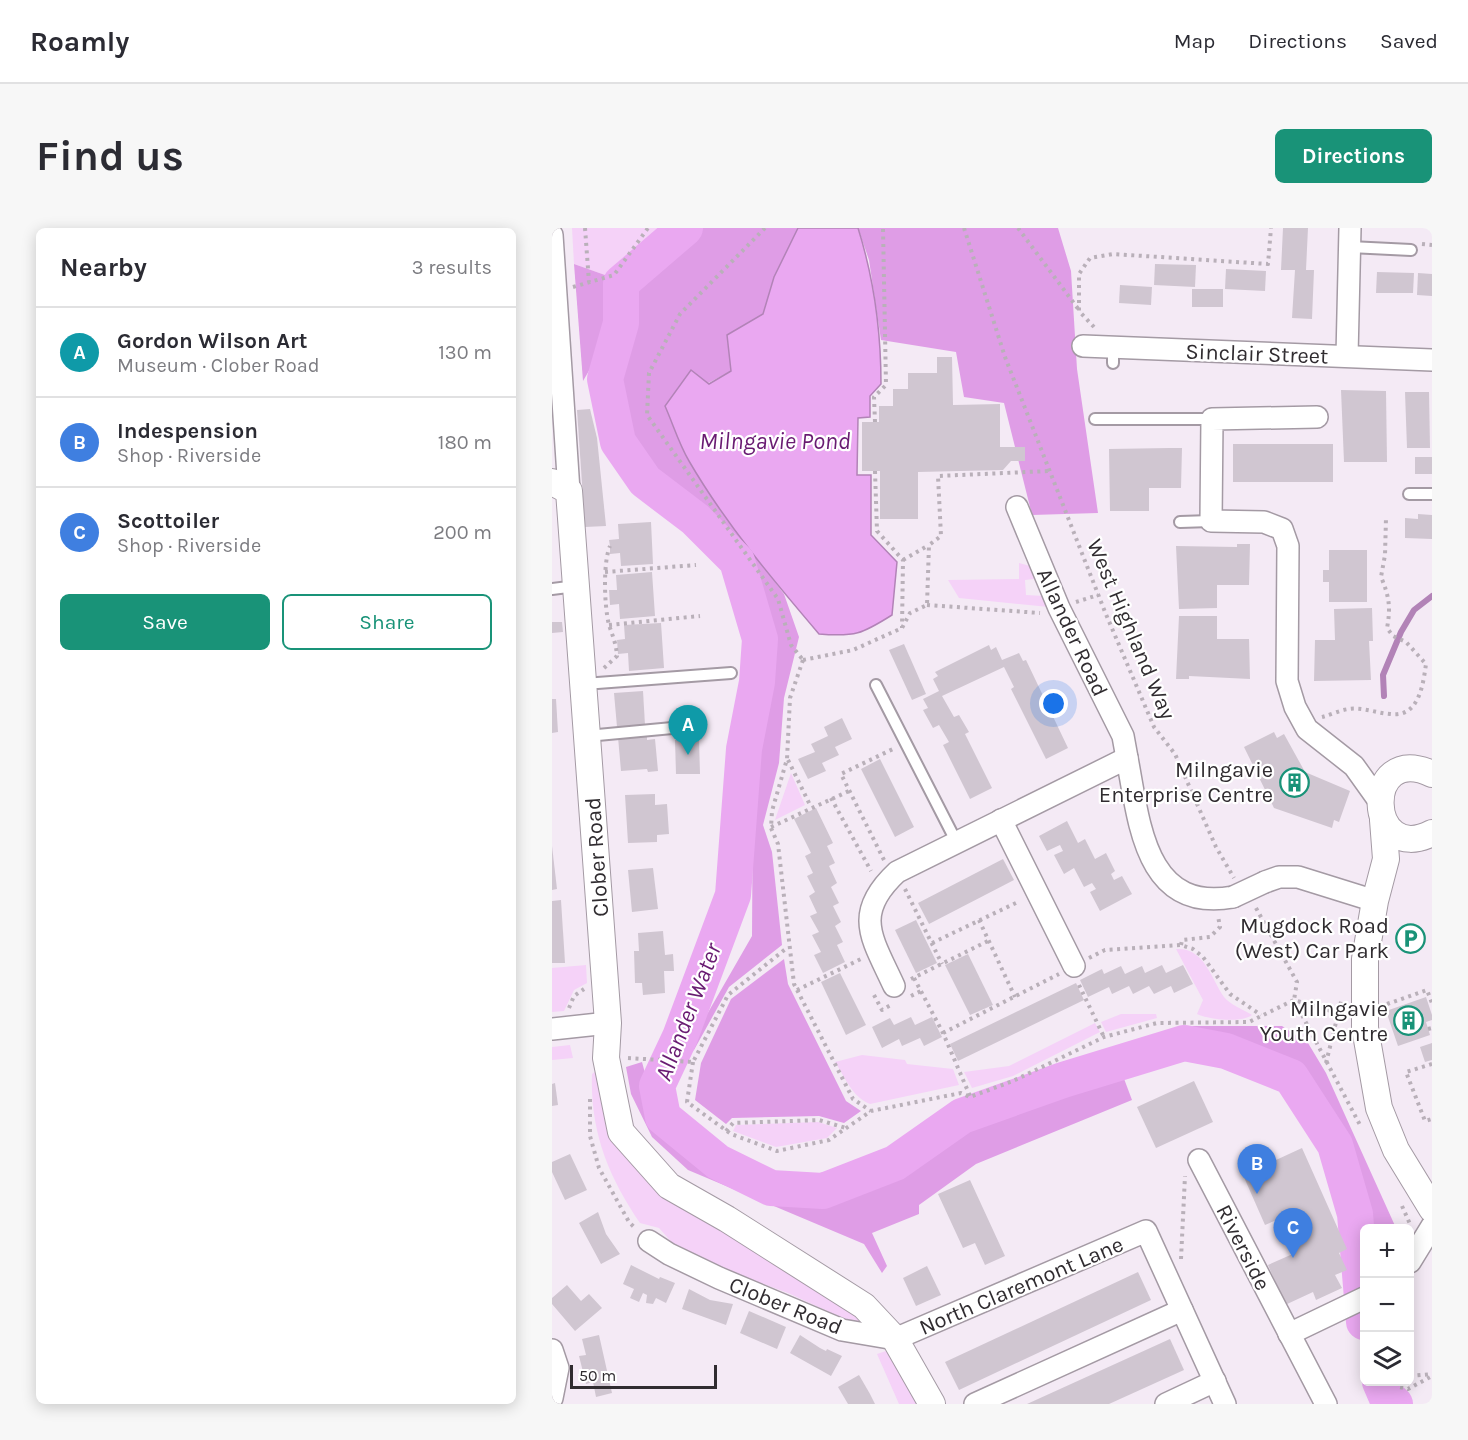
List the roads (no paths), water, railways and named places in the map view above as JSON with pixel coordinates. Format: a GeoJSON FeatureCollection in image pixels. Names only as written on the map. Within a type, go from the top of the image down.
{"type":"FeatureCollection","features":[{"type":"Feature","properties":{"kind":"street","name":"Clober Road"},"geometry":{"type":"LineString","coordinates":[[552,235],[556,291],[564,587],[584,684],[608,1023],[606,1058],[621,1132],[669,1186],[864,1306],[896,1339],[932,1404]]}},
{"type":"Feature","properties":{"kind":"street"},"geometry":{"type":"LineString","coordinates":[[1347,356],[1350,238]]}},
{"type":"Feature","properties":{"kind":"street","name":"Sinclair Street"},"geometry":{"type":"LineString","coordinates":[[1083,346],[1113,355],[1347,356],[1432,360]]}},
{"type":"Feature","properties":{"kind":"street"},"geometry":{"type":"LineString","coordinates":[[1317,417],[1212,419],[1211,521],[1264,522],[1282,529],[1288,546],[1287,681],[1295,707],[1307,729],[1354,766],[1381,811],[1400,836],[1426,835]]}},
{"type":"Feature","properties":{"kind":"street","name":"Allander Road"},"geometry":{"type":"LineString","coordinates":[[1017,507],[1063,615],[1123,736],[1144,842],[1155,867],[1168,882],[1193,896],[1230,894],[1278,877],[1298,877],[1375,901]]}},
{"type":"Feature","properties":{"kind":"street"},"geometry":{"type":"LineString","coordinates":[[1432,751],[1412,772],[1387,780],[1381,811],[1386,859],[1375,901],[1363,977],[1365,1028],[1371,1073],[1379,1107],[1396,1150],[1432,1209]]}},
{"type":"Feature","properties":{"kind":"street"},"geometry":{"type":"LineString","coordinates":[[894,986],[878,950],[870,911],[890,879],[1001,820],[1127,758]]}},
{"type":"Feature","properties":{"kind":"street"},"geometry":{"type":"LineString","coordinates":[[1354,766],[1412,772]]}},
{"type":"Feature","properties":{"kind":"street"},"geometry":{"type":"LineString","coordinates":[[1001,820],[1075,972]]}},
{"type":"Feature","properties":{"kind":"street"},"geometry":{"type":"LineString","coordinates":[[1386,859],[1426,835]]}},
{"type":"Feature","properties":{"kind":"street"},"geometry":{"type":"LineString","coordinates":[[560,1029],[608,1023]]}},
{"type":"Feature","properties":{"kind":"street","name":"Riverside"},"geometry":{"type":"LineString","coordinates":[[1199,1160],[1326,1404]]}},
{"type":"Feature","properties":{"kind":"street"},"geometry":{"type":"LineString","coordinates":[[1414,1255],[1432,1226]]}},
{"type":"Feature","properties":{"kind":"street","name":"North Claremont Lane"},"geometry":{"type":"LineString","coordinates":[[896,1339],[1146,1231],[1182,1310]]}},
{"type":"Feature","properties":{"kind":"street","name":"Clober Road"},"geometry":{"type":"LineString","coordinates":[[650,1241],[669,1254],[789,1309],[842,1330],[896,1339]]}},
{"type":"Feature","properties":{"kind":"street"},"geometry":{"type":"LineString","coordinates":[[1289,1334],[1360,1300]]}},
{"type":"Feature","properties":{"kind":"street"},"geometry":{"type":"LineString","coordinates":[[975,1404],[1182,1310],[1225,1404]]}},
{"type":"Feature","properties":{"kind":"street"},"geometry":{"type":"LineString","coordinates":[[552,1350],[558,1368],[552,1398]]}},
{"type":"Feature","properties":{"kind":"street"},"geometry":{"type":"LineString","coordinates":[[1166,1404],[1215,1381]]}},
{"type":"Feature","properties":{"kind":"lane"},"geometry":{"type":"LineString","coordinates":[[1350,238],[1411,250]]}},
{"type":"Feature","properties":{"kind":"lane"},"geometry":{"type":"LineString","coordinates":[[1095,419],[1212,419]]}},
{"type":"Feature","properties":{"kind":"lane"},"geometry":{"type":"LineString","coordinates":[[1409,494],[1432,494]]}},
{"type":"Feature","properties":{"kind":"lane"},"geometry":{"type":"LineString","coordinates":[[1180,522],[1211,521]]}},
{"type":"Feature","properties":{"kind":"lane"},"geometry":{"type":"LineString","coordinates":[[584,684],[731,672]]}},
{"type":"Feature","properties":{"kind":"lane"},"geometry":{"type":"LineString","coordinates":[[876,685],[957,843]]}},
{"type":"Feature","properties":{"kind":"lane"},"geometry":{"type":"LineString","coordinates":[[587,736],[683,727]]}},
{"type":"Feature","properties":{"kind":"water","name":"Milngavie Pond"},"geometry":{"type":"Polygon","coordinates":[[[798,228],[858,228],[876,305],[881,384],[870,396],[870,417],[858,418],[857,475],[871,475],[871,535],[897,562],[892,615],[858,633],[819,634],[767,572],[703,484],[685,454],[665,406],[691,370],[709,384],[731,371],[727,335],[763,314],[774,277],[798,228]]]}},
{"type":"Feature","properties":{"kind":"waterway","name":"Allander Water"},"geometry":{"type":"LineString","coordinates":[[685,228],[621,283],[621,323],[605,379],[618,442],[645,481],[695,519],[737,561],[760,639],[757,682],[744,749],[733,895],[680,1037],[657,1086],[663,1117],[718,1162],[771,1188],[823,1191],[895,1163],[962,1116],[1063,1080],[1184,1043],[1226,1051],[1291,1077],[1335,1145],[1355,1214],[1360,1278]]}},
{"type":"Feature","properties":{"kind":"waterway"},"geometry":{"type":"LineString","coordinates":[[1384,696],[1383,675],[1401,632],[1414,610],[1432,596]]}},
{"type":"Feature","properties":{"kind":"waterway","name":"Allander Water"},"geometry":{"type":"LineString","coordinates":[[1382,1386],[1386,1396],[1395,1404]]}},
{"type":"Feature","properties":{"kind":"place","name":"Gordon Wilson Art"},"geometry":{"type":"Point","coordinates":[688,755]}},
{"type":"Feature","properties":{"kind":"place","name":"Milngavie Enterprise Centre"},"geometry":{"type":"Point","coordinates":[1294,782]}},
{"type":"Feature","properties":{"kind":"place","name":"Mugdock Road (West) Car Park"},"geometry":{"type":"Point","coordinates":[1410,938]}},
{"type":"Feature","properties":{"kind":"place","name":"Milngavie Youth Centre"},"geometry":{"type":"Point","coordinates":[1409,1021]}},
{"type":"Feature","properties":{"kind":"place","name":"Indespension"},"geometry":{"type":"Point","coordinates":[1257,1194]}},
{"type":"Feature","properties":{"kind":"place","name":"Scottoiler"},"geometry":{"type":"Point","coordinates":[1293,1258]}}]}
